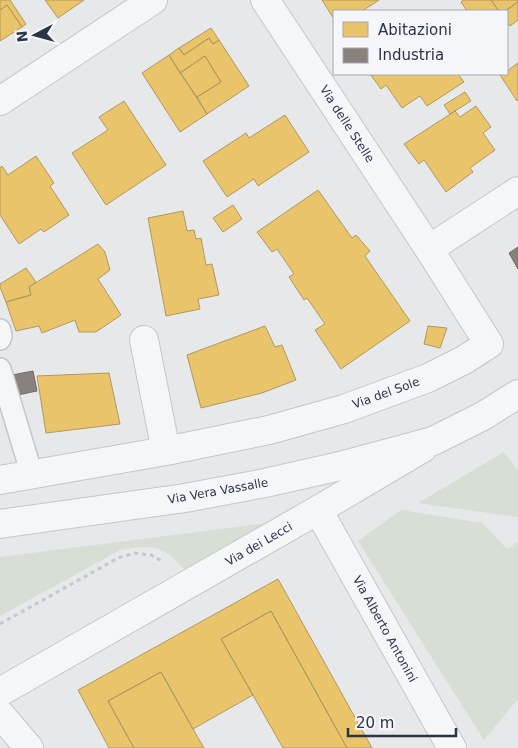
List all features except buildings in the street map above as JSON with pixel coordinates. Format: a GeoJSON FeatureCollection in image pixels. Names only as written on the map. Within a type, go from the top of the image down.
{"type":"FeatureCollection","features":[{"type":"Feature","properties":{"kind":"street"},"geometry":{"type":"LineString","coordinates":[[0,101],[152,0]]}},
{"type":"Feature","properties":{"kind":"street","name":"Via delle Stelle"},"geometry":{"type":"LineString","coordinates":[[266,0],[429,248]]}},
{"type":"Feature","properties":{"kind":"street"},"geometry":{"type":"LineString","coordinates":[[429,248],[518,191]]}},
{"type":"Feature","properties":{"kind":"street","name":"Via del Sole"},"geometry":{"type":"LineString","coordinates":[[0,480],[166,451],[269,430],[344,409],[428,378],[464,360],[490,344],[429,248]]}},
{"type":"Feature","properties":{"kind":"street"},"geometry":{"type":"LineString","coordinates":[[144,340],[166,451]]}},
{"type":"Feature","properties":{"kind":"street","name":"Via dei Lecci"},"geometry":{"type":"LineString","coordinates":[[0,692],[318,510],[433,441],[483,416],[518,394]]}},
{"type":"Feature","properties":{"kind":"street","name":"Via Vera Vassalle"},"geometry":{"type":"LineString","coordinates":[[0,524],[185,498],[265,483],[340,466],[433,441]]}},
{"type":"Feature","properties":{"kind":"street","name":"Via Alberto Antonini"},"geometry":{"type":"LineString","coordinates":[[318,510],[452,748]]}},
{"type":"Feature","properties":{"kind":"street"},"geometry":{"type":"LineString","coordinates":[[0,714],[29,748]]}},
{"type":"Feature","properties":{"kind":"lane"},"geometry":{"type":"LineString","coordinates":[[0,330],[0,339]]}},
{"type":"Feature","properties":{"kind":"lane"},"geometry":{"type":"LineString","coordinates":[[0,369],[32,475]]}},
{"type":"Feature","properties":{"kind":"path"},"geometry":{"type":"LineString","coordinates":[[0,624],[118,558],[135,553],[151,555],[165,563],[182,588]]}},
{"type":"Feature","properties":{"kind":"shaded area"},"geometry":{"type":"Polygon","coordinates":[[[504,452],[518,470],[518,517],[418,503],[504,452]]]}},
{"type":"Feature","properties":{"kind":"shaded area"},"geometry":{"type":"Polygon","coordinates":[[[401,510],[482,523],[507,549],[518,542],[518,699],[484,740],[358,541],[401,510]]]}},
{"type":"Feature","properties":{"kind":"shaded area"},"geometry":{"type":"Polygon","coordinates":[[[276,522],[187,572],[167,553],[156,548],[138,547],[120,550],[0,616],[0,557],[276,522]]]}}]}
